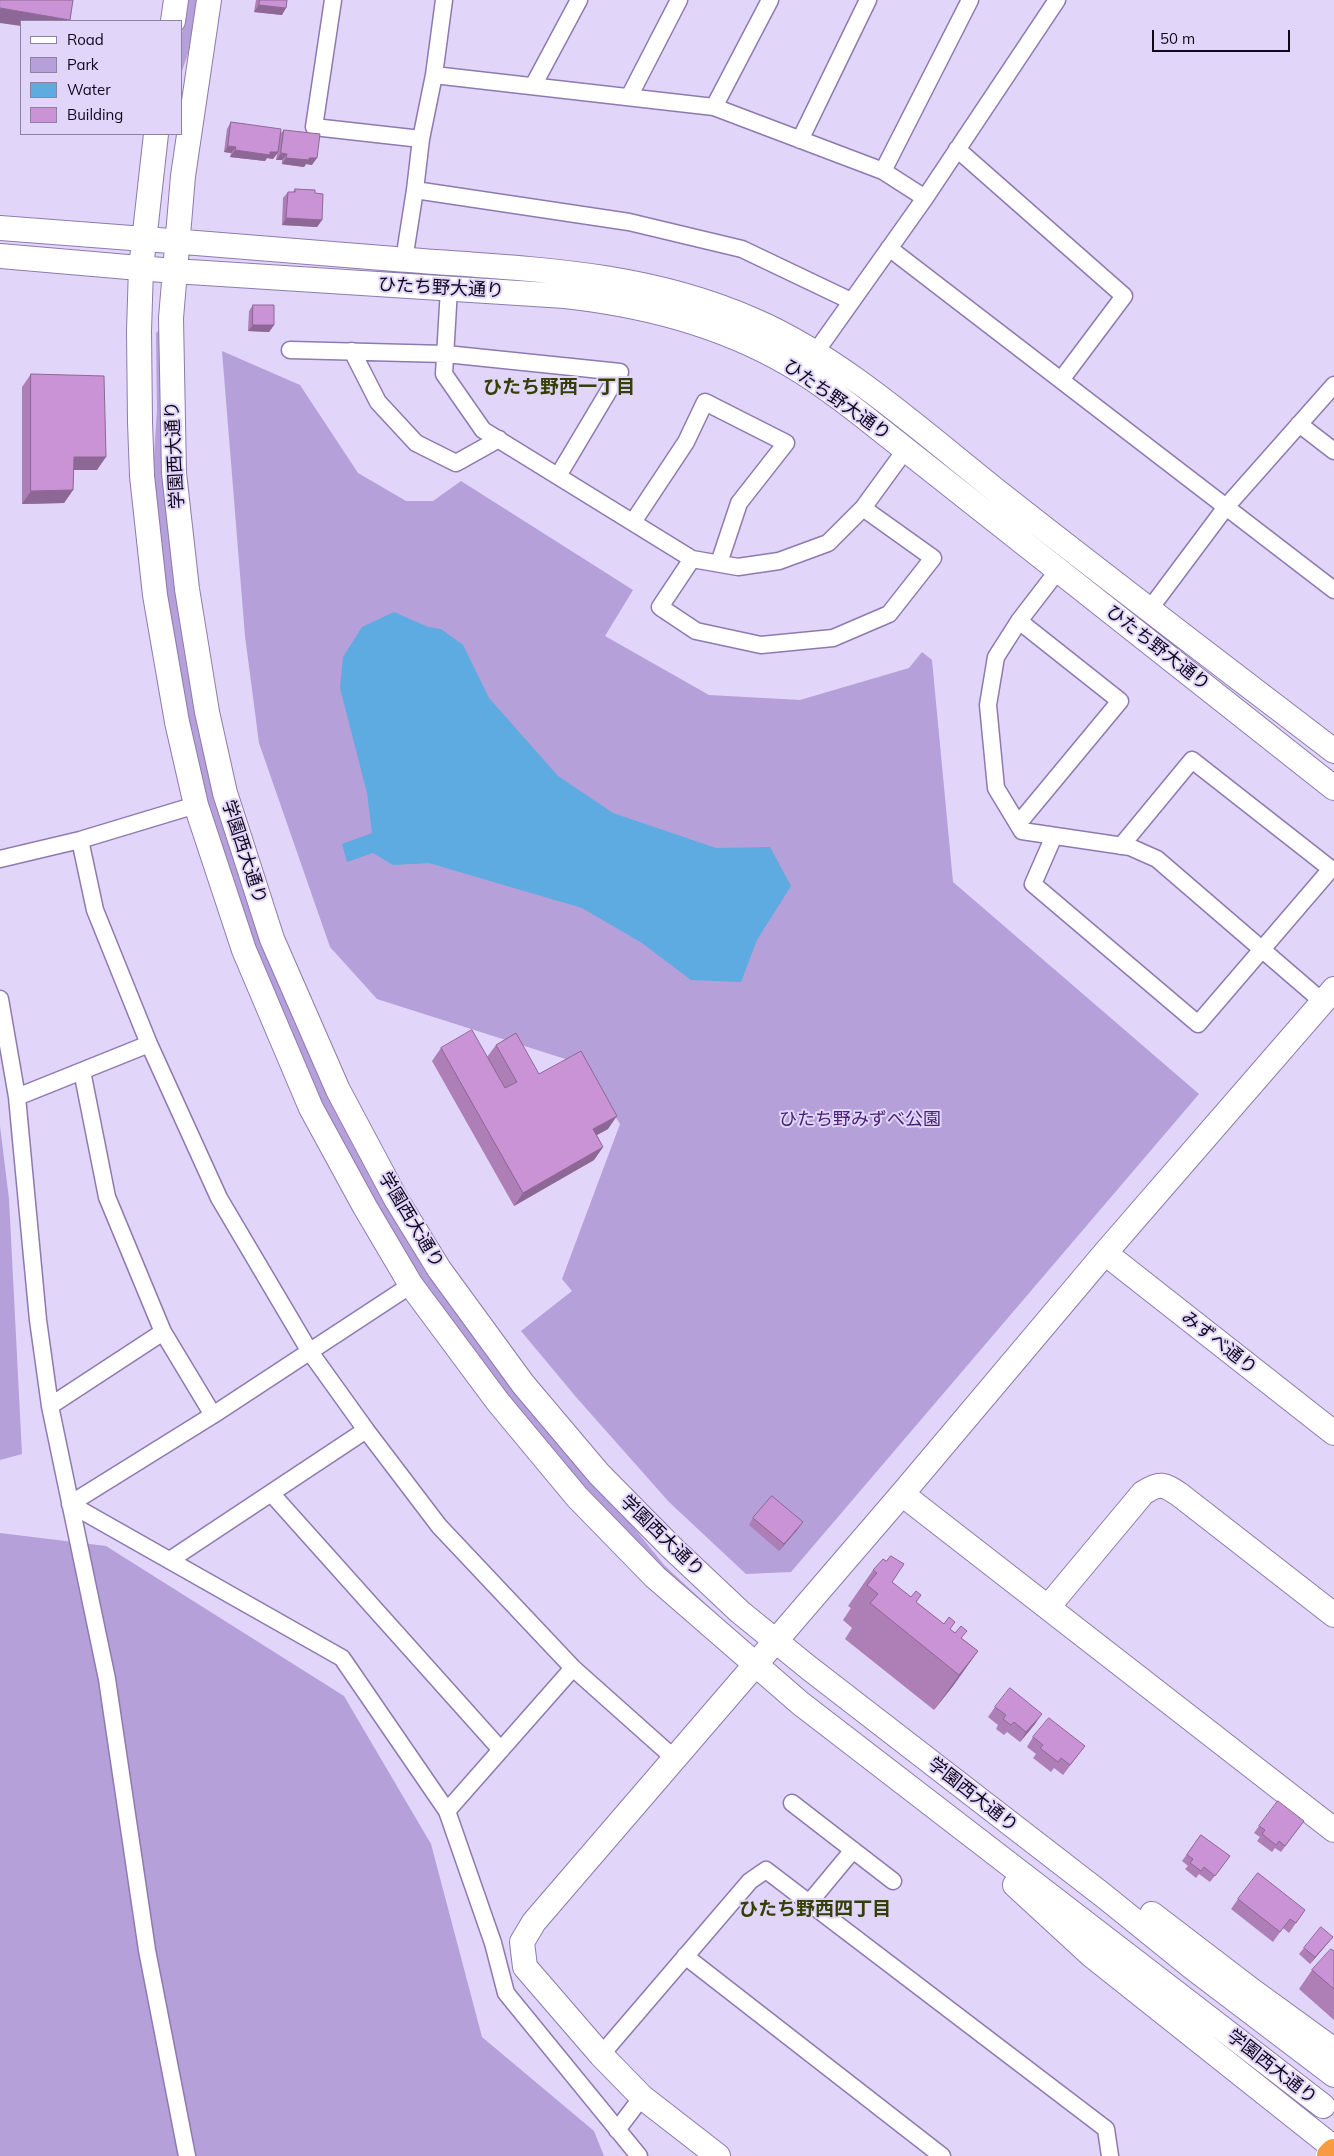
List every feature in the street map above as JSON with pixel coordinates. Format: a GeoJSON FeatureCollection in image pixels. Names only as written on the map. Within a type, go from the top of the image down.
{"type":"FeatureCollection","features":[{"type":"Feature","properties":{"kind":"highway"},"geometry":{"type":"LineString","coordinates":[[1331,2156],[1334,2153]]}},
{"type":"Feature","properties":{"kind":"main road"},"geometry":{"type":"LineString","coordinates":[[173,20],[176,0]]}},
{"type":"Feature","properties":{"kind":"main road","name":"学園西大通り"},"geometry":{"type":"LineString","coordinates":[[209,0],[183,176],[174,271],[171,345],[174,473],[186,589],[207,712],[225,792],[272,939],[338,1090],[396,1199],[439,1269],[523,1384],[599,1474],[657,1533],[740,1612],[1334,2075]]}},
{"type":"Feature","properties":{"kind":"main road","name":"学園西大通り"},"geometry":{"type":"LineString","coordinates":[[156,135],[144,239],[139,358],[144,496],[155,595],[177,722],[196,805],[244,950],[311,1108],[365,1207],[412,1285],[498,1402],[577,1497],[655,1577],[800,1703],[1322,2106]]}},
{"type":"Feature","properties":{"kind":"main road","name":"ひたち野大通り"},"geometry":{"type":"LineString","coordinates":[[0,228],[404,260],[452,262],[608,277],[686,295],[753,320],[815,353],[872,393],[1149,610],[1334,751]]}},
{"type":"Feature","properties":{"kind":"main road","name":"ひたち野大通り"},"geometry":{"type":"LineString","coordinates":[[0,256],[174,271],[565,296],[602,300],[651,310],[718,330],[752,345],[800,371],[906,449],[1334,788]]}},
{"type":"Feature","properties":{"kind":"main road"},"geometry":{"type":"LineString","coordinates":[[718,2156],[642,2097],[601,2055],[525,1967],[522,1942],[534,1922],[902,1494],[1105,1253],[1330,1000]]}},
{"type":"Feature","properties":{"kind":"main road","name":"みずべ通り"},"geometry":{"type":"LineString","coordinates":[[1105,1253],[1334,1433]]}},
{"type":"Feature","properties":{"kind":"main road"},"geometry":{"type":"LineString","coordinates":[[1048,1607],[1143,1494],[1155,1485],[1167,1486],[1180,1495],[1334,1615]]}},
{"type":"Feature","properties":{"kind":"main road"},"geometry":{"type":"LineString","coordinates":[[902,1494],[1334,1830]]}},
{"type":"Feature","properties":{"kind":"main road"},"geometry":{"type":"LineString","coordinates":[[943,1772],[1053,1836],[1213,1962],[1334,2050]]}},
{"type":"Feature","properties":{"kind":"main road"},"geometry":{"type":"LineString","coordinates":[[976,1838],[1018,1888],[1090,1954],[1334,2148]]}},
{"type":"Feature","properties":{"kind":"street"},"geometry":{"type":"LineString","coordinates":[[334,0],[314,127],[421,138]]}},
{"type":"Feature","properties":{"kind":"street"},"geometry":{"type":"LineString","coordinates":[[404,260],[421,138],[434,75],[444,0]]}},
{"type":"Feature","properties":{"kind":"street"},"geometry":{"type":"LineString","coordinates":[[533,86],[579,0]]}},
{"type":"Feature","properties":{"kind":"street"},"geometry":{"type":"LineString","coordinates":[[629,97],[679,0]]}},
{"type":"Feature","properties":{"kind":"street"},"geometry":{"type":"LineString","coordinates":[[714,107],[770,0]]}},
{"type":"Feature","properties":{"kind":"street"},"geometry":{"type":"LineString","coordinates":[[800,140],[868,0]]}},
{"type":"Feature","properties":{"kind":"street"},"geometry":{"type":"LineString","coordinates":[[883,171],[970,0]]}},
{"type":"Feature","properties":{"kind":"street"},"geometry":{"type":"LineString","coordinates":[[815,353],[925,198],[1057,0]]}},
{"type":"Feature","properties":{"kind":"street"},"geometry":{"type":"LineString","coordinates":[[434,75],[714,107],[883,171],[925,198]]}},
{"type":"Feature","properties":{"kind":"street"},"geometry":{"type":"LineString","coordinates":[[957,149],[1124,296],[1061,380]]}},
{"type":"Feature","properties":{"kind":"street"},"geometry":{"type":"LineString","coordinates":[[415,190],[629,222],[742,249],[851,301]]}},
{"type":"Feature","properties":{"kind":"street"},"geometry":{"type":"LineString","coordinates":[[889,248],[1334,590]]}},
{"type":"Feature","properties":{"kind":"street"},"geometry":{"type":"LineString","coordinates":[[449,289],[444,374],[483,430],[692,559],[738,567],[779,561],[828,543],[863,508],[906,449]]}},
{"type":"Feature","properties":{"kind":"street"},"geometry":{"type":"LineString","coordinates":[[290,350],[446,354],[620,372],[558,476]]}},
{"type":"Feature","properties":{"kind":"street"},"geometry":{"type":"LineString","coordinates":[[352,351],[378,402],[416,443],[456,463],[498,439]]}},
{"type":"Feature","properties":{"kind":"street"},"geometry":{"type":"LineString","coordinates":[[1149,610],[1226,507],[1334,385]]}},
{"type":"Feature","properties":{"kind":"street"},"geometry":{"type":"LineString","coordinates":[[633,522],[686,442],[705,402],[786,443],[738,503],[719,563]]}},
{"type":"Feature","properties":{"kind":"street"},"geometry":{"type":"LineString","coordinates":[[1299,424],[1334,451]]}},
{"type":"Feature","properties":{"kind":"street"},"geometry":{"type":"LineString","coordinates":[[692,559],[660,607],[696,631],[761,645],[832,638],[889,614],[933,558],[863,508]]}},
{"type":"Feature","properties":{"kind":"street"},"geometry":{"type":"LineString","coordinates":[[1059,569],[1019,621],[996,657],[988,705],[996,788],[1022,831],[1130,847],[1157,859],[1262,950],[1330,1000]]}},
{"type":"Feature","properties":{"kind":"street"},"geometry":{"type":"LineString","coordinates":[[1018,824],[1120,701],[1019,621]]}},
{"type":"Feature","properties":{"kind":"street"},"geometry":{"type":"LineString","coordinates":[[1054,836],[1033,884],[1198,1024],[1331,869],[1192,760],[1121,846]]}},
{"type":"Feature","properties":{"kind":"street"},"geometry":{"type":"LineString","coordinates":[[0,859],[80,840],[196,805]]}},
{"type":"Feature","properties":{"kind":"street"},"geometry":{"type":"LineString","coordinates":[[80,840],[95,910],[149,1044],[219,1198],[310,1352],[439,1526],[573,1668],[674,1758]]}},
{"type":"Feature","properties":{"kind":"street"},"geometry":{"type":"LineString","coordinates":[[0,999],[17,1097],[38,1320],[50,1406],[106,1679],[147,1950],[187,2156]]}},
{"type":"Feature","properties":{"kind":"street"},"geometry":{"type":"LineString","coordinates":[[17,1097],[149,1044]]}},
{"type":"Feature","properties":{"kind":"street"},"geometry":{"type":"LineString","coordinates":[[82,1071],[107,1197],[163,1332],[213,1415]]}},
{"type":"Feature","properties":{"kind":"street"},"geometry":{"type":"LineString","coordinates":[[70,1504],[213,1415],[412,1285]]}},
{"type":"Feature","properties":{"kind":"street"},"geometry":{"type":"LineString","coordinates":[[50,1406],[163,1332]]}},
{"type":"Feature","properties":{"kind":"street"},"geometry":{"type":"LineString","coordinates":[[170,1560],[366,1430]]}},
{"type":"Feature","properties":{"kind":"street"},"geometry":{"type":"LineString","coordinates":[[271,1493],[501,1750]]}},
{"type":"Feature","properties":{"kind":"street"},"geometry":{"type":"LineString","coordinates":[[70,1504],[342,1658],[447,1811],[493,1943],[506,1993],[639,2156]]}},
{"type":"Feature","properties":{"kind":"street"},"geometry":{"type":"LineString","coordinates":[[447,1811],[573,1668]]}},
{"type":"Feature","properties":{"kind":"street"},"geometry":{"type":"LineString","coordinates":[[792,1803],[893,1881]]}},
{"type":"Feature","properties":{"kind":"street"},"geometry":{"type":"LineString","coordinates":[[810,1903],[853,1850]]}},
{"type":"Feature","properties":{"kind":"street"},"geometry":{"type":"LineString","coordinates":[[601,2055],[750,1881],[766,1870],[1106,2129],[1110,2156]]}},
{"type":"Feature","properties":{"kind":"street"},"geometry":{"type":"LineString","coordinates":[[686,1956],[942,2156]]}},
{"type":"Feature","properties":{"kind":"street"},"geometry":{"type":"LineString","coordinates":[[617,2130],[642,2097]]}},
{"type":"Feature","properties":{"kind":"green space"},"geometry":{"type":"Polygon","coordinates":[[[188,0],[201,0],[193,39],[182,71],[182,33],[188,0]]]}},
{"type":"Feature","properties":{"kind":"green space"},"geometry":{"type":"Polygon","coordinates":[[[159,330],[162,332],[192,691],[342,1119],[617,1507],[665,1566],[720,1617],[720,1621],[607,1517],[537,1440],[419,1279],[308,1086],[256,956],[208,810],[169,629],[153,472],[157,410],[156,333],[159,330]]]}},
{"type":"Feature","properties":{"kind":"green space","name":"ひたち野みずべ公園"},"geometry":{"type":"Polygon","coordinates":[[[222,351],[300,385],[358,473],[406,501],[433,501],[461,481],[633,590],[605,636],[709,695],[800,700],[909,668],[922,652],[932,660],[953,882],[1199,1094],[791,1572],[746,1574],[669,1502],[576,1397],[521,1331],[572,1291],[562,1279],[620,1124],[581,1064],[377,999],[330,947],[259,743],[245,636],[222,351]]]}},
{"type":"Feature","properties":{"kind":"green space"},"geometry":{"type":"Polygon","coordinates":[[[0,1126],[9,1199],[22,1454],[0,1460],[0,1126]]]}},
{"type":"Feature","properties":{"kind":"green space"},"geometry":{"type":"Polygon","coordinates":[[[0,1533],[106,1546],[344,1696],[431,1844],[482,2037],[594,2131],[604,2156],[0,2156],[0,1533]]]}},
{"type":"Feature","properties":{"kind":"water"},"geometry":{"type":"Polygon","coordinates":[[[394,612],[428,627],[441,629],[463,645],[489,698],[558,776],[613,813],[716,848],[770,847],[791,886],[757,940],[741,982],[691,980],[642,943],[582,908],[429,863],[393,865],[373,853],[347,862],[342,844],[372,833],[367,793],[340,688],[343,657],[362,627],[394,612]]]}},
{"type":"Feature","properties":{"kind":"building"},"geometry":{"type":"Polygon","coordinates":[[[0,0],[73,0],[70,20],[0,8],[0,0]]]}},
{"type":"Feature","properties":{"kind":"building"},"geometry":{"type":"Polygon","coordinates":[[[260,0],[287,0],[286,8],[259,5],[260,0]]]}},
{"type":"Feature","properties":{"kind":"building"},"geometry":{"type":"Polygon","coordinates":[[[231,122],[281,129],[278,152],[270,152],[270,155],[235,150],[236,147],[228,146],[231,122]]]}},
{"type":"Feature","properties":{"kind":"building"},"geometry":{"type":"Polygon","coordinates":[[[284,130],[320,134],[317,158],[309,158],[309,160],[286,158],[287,154],[281,153],[284,130]]]}},
{"type":"Feature","properties":{"kind":"building"},"geometry":{"type":"Polygon","coordinates":[[[295,189],[315,190],[315,193],[323,194],[322,220],[286,218],[288,192],[295,192],[295,189]]]}},
{"type":"Feature","properties":{"kind":"building"},"geometry":{"type":"Polygon","coordinates":[[[253,305],[274,305],[274,325],[253,325],[253,305]]]}},
{"type":"Feature","properties":{"kind":"building"},"geometry":{"type":"Polygon","coordinates":[[[31,374],[104,376],[106,457],[74,457],[73,490],[31,491],[31,374]]]}},
{"type":"Feature","properties":{"kind":"building"},"geometry":{"type":"Polygon","coordinates":[[[472,1030],[505,1088],[517,1082],[496,1045],[516,1033],[539,1074],[581,1051],[617,1116],[593,1129],[603,1147],[523,1193],[441,1048],[472,1030]]]}},
{"type":"Feature","properties":{"kind":"building"},"geometry":{"type":"Polygon","coordinates":[[[772,1496],[803,1522],[784,1544],[753,1518],[772,1496]]]}},
{"type":"Feature","properties":{"kind":"building"},"geometry":{"type":"Polygon","coordinates":[[[891,1556],[904,1564],[892,1582],[911,1597],[916,1591],[921,1595],[916,1602],[944,1624],[949,1617],[955,1622],[950,1629],[955,1633],[961,1626],[967,1631],[961,1638],[978,1651],[959,1675],[870,1603],[878,1594],[867,1585],[877,1573],[873,1570],[883,1559],[886,1561],[891,1556]]]}},
{"type":"Feature","properties":{"kind":"building"},"geometry":{"type":"Polygon","coordinates":[[[1010,1688],[1042,1714],[1026,1732],[1014,1722],[1011,1725],[1003,1719],[1006,1715],[995,1707],[1010,1688]]]}},
{"type":"Feature","properties":{"kind":"building"},"geometry":{"type":"Polygon","coordinates":[[[1049,1718],[1085,1746],[1070,1765],[1061,1758],[1058,1762],[1040,1748],[1043,1745],[1033,1737],[1049,1718]]]}},
{"type":"Feature","properties":{"kind":"building"},"geometry":{"type":"Polygon","coordinates":[[[1278,1801],[1304,1821],[1285,1846],[1279,1841],[1276,1845],[1262,1834],[1265,1830],[1259,1826],[1278,1801]]]}},
{"type":"Feature","properties":{"kind":"building"},"geometry":{"type":"Polygon","coordinates":[[[1201,1835],[1230,1856],[1215,1876],[1204,1867],[1201,1871],[1190,1863],[1193,1859],[1187,1855],[1201,1835]]]}},
{"type":"Feature","properties":{"kind":"building"},"geometry":{"type":"Polygon","coordinates":[[[1258,1873],[1305,1910],[1296,1923],[1290,1919],[1280,1932],[1238,1899],[1258,1873]]]}},
{"type":"Feature","properties":{"kind":"building"},"geometry":{"type":"Polygon","coordinates":[[[1321,1927],[1333,1937],[1315,1957],[1304,1948],[1321,1927]]]}},
{"type":"Feature","properties":{"kind":"building"},"geometry":{"type":"Polygon","coordinates":[[[1331,1949],[1334,1951],[1334,1989],[1312,1970],[1331,1949]]]}},
{"type":"Feature","properties":{"kind":"district","name":"ひたち野西一丁目"},"geometry":{"type":"Point","coordinates":[559,387]}},
{"type":"Feature","properties":{"kind":"district","name":"ひたち野西四丁目"},"geometry":{"type":"Point","coordinates":[815,1909]}}]}
